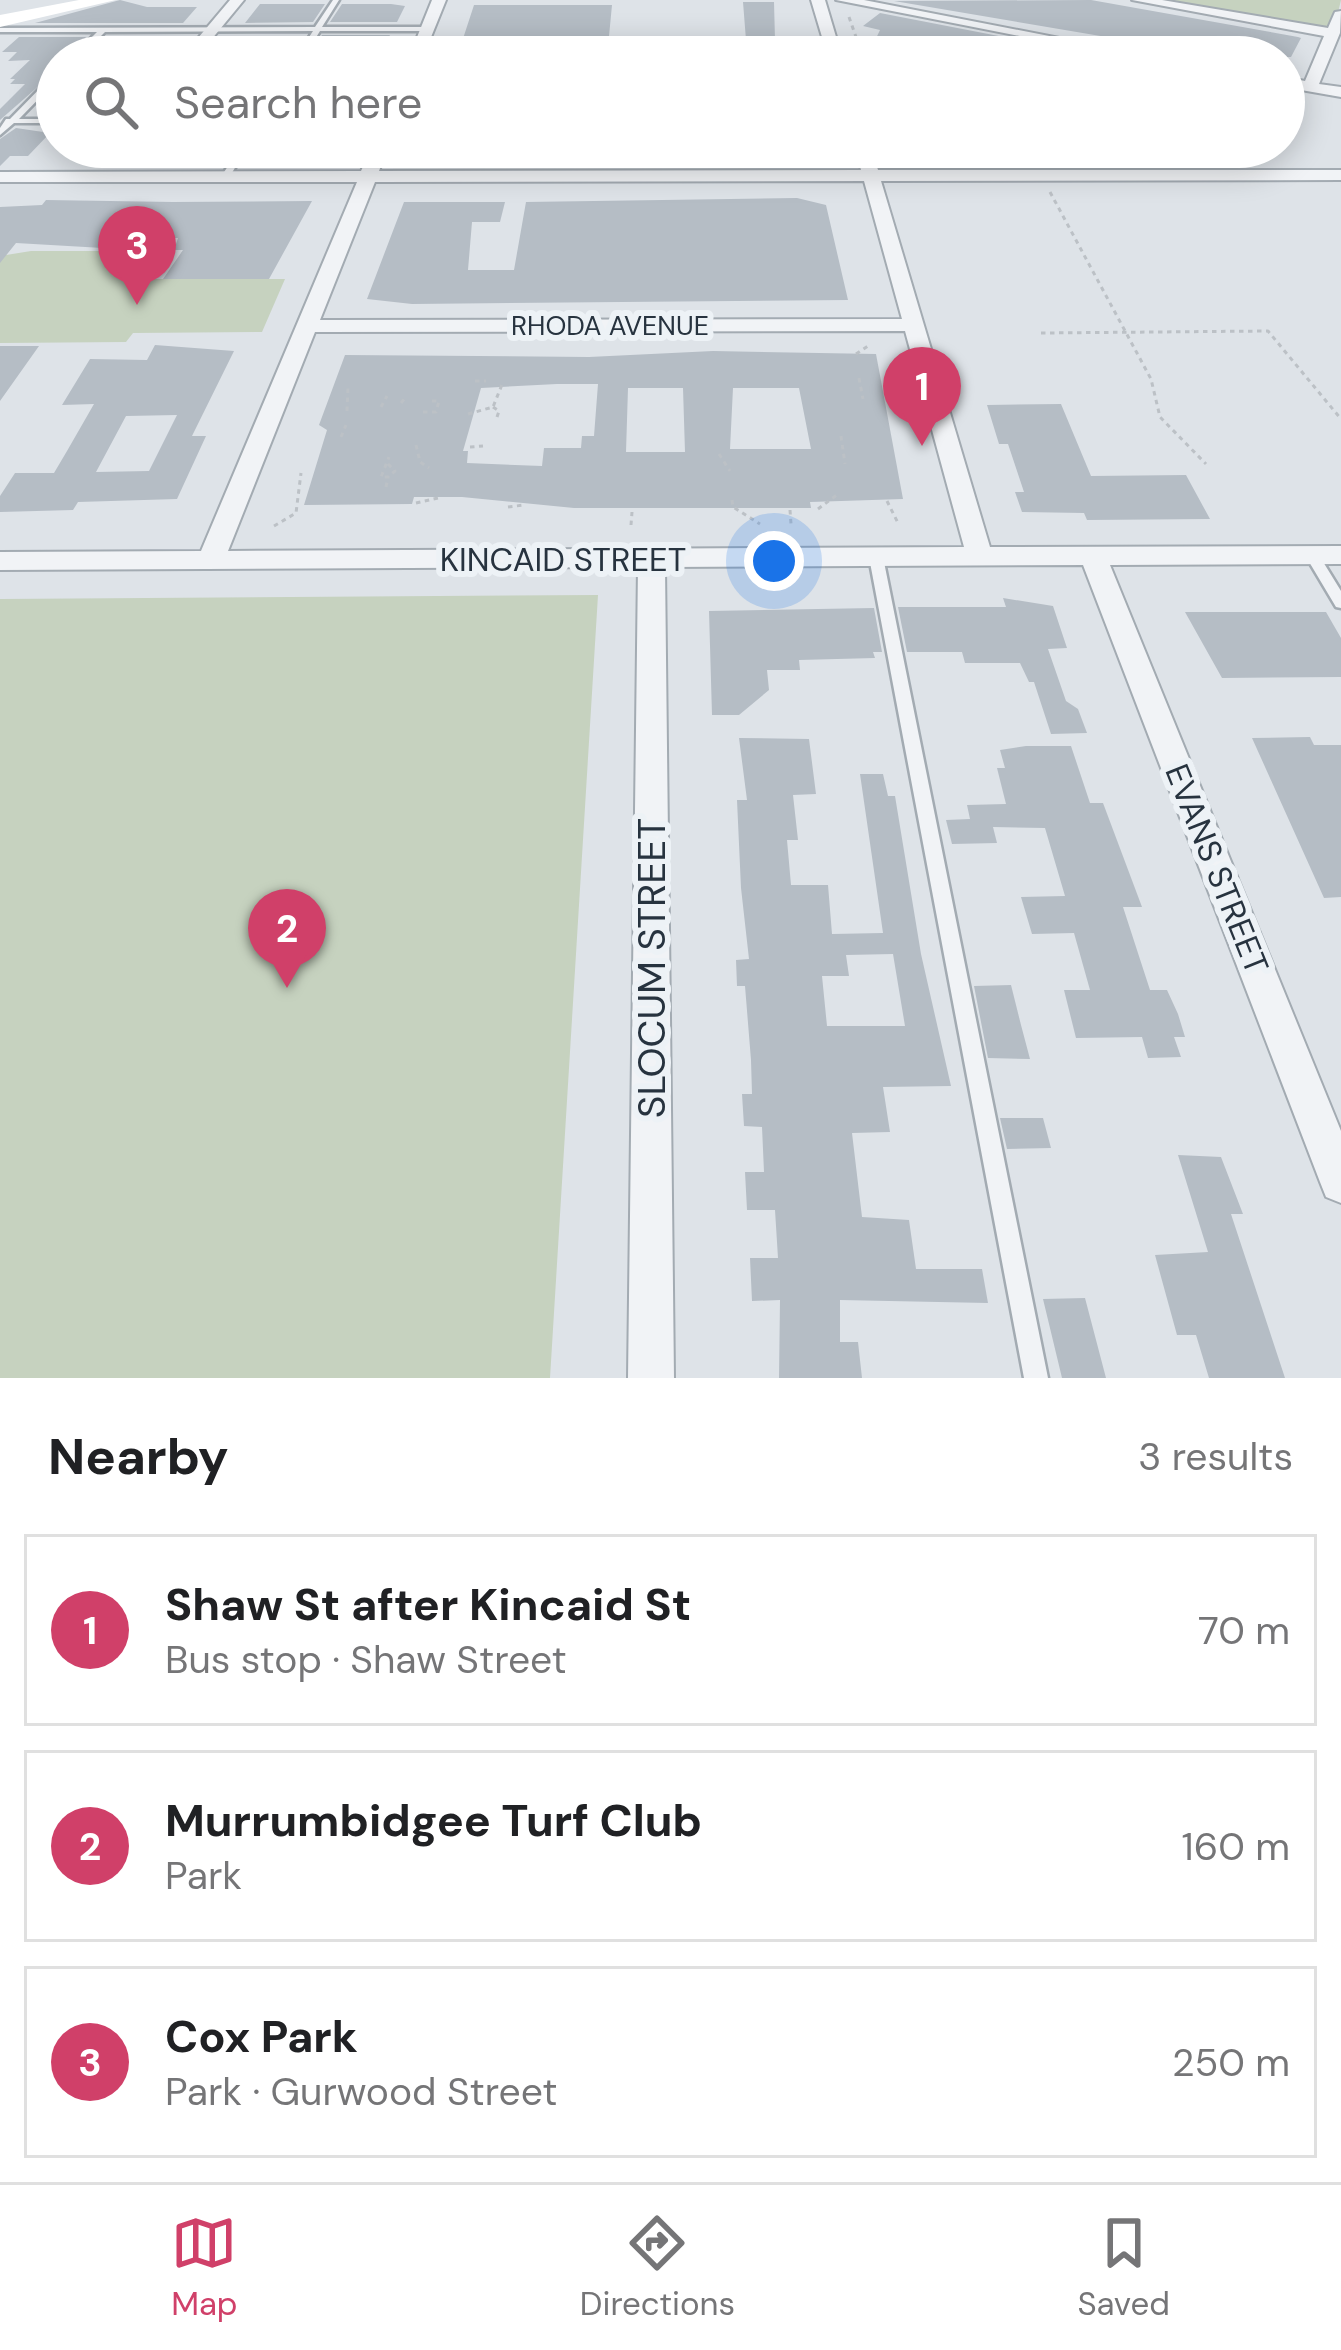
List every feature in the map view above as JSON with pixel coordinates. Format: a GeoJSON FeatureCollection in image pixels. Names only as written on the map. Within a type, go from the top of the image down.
{"type":"FeatureCollection","features":[{"type":"Feature","properties":{"kind":"main road"},"geometry":{"type":"LineString","coordinates":[[0,25],[106,0]]}},
{"type":"Feature","properties":{"kind":"street"},"geometry":{"type":"LineString","coordinates":[[206,36],[237,0]]}},
{"type":"Feature","properties":{"kind":"street"},"geometry":{"type":"LineString","coordinates":[[425,36],[440,0]]}},
{"type":"Feature","properties":{"kind":"street"},"geometry":{"type":"LineString","coordinates":[[818,0],[829,36]]}},
{"type":"Feature","properties":{"kind":"street"},"geometry":{"type":"LineString","coordinates":[[844,0],[1037,36]]}},
{"type":"Feature","properties":{"kind":"street"},"geometry":{"type":"LineString","coordinates":[[1139,0],[1333,32]]}},
{"type":"Feature","properties":{"kind":"street"},"geometry":{"type":"LineString","coordinates":[[1310,87],[1341,14]]}},
{"type":"Feature","properties":{"kind":"street"},"geometry":{"type":"LineString","coordinates":[[1305,86],[1341,92]]}},
{"type":"Feature","properties":{"kind":"street"},"geometry":{"type":"LineString","coordinates":[[211,560],[371,168]]}},
{"type":"Feature","properties":{"kind":"street"},"geometry":{"type":"LineString","coordinates":[[869,168],[980,557]]}},
{"type":"Feature","properties":{"kind":"street"},"geometry":{"type":"LineString","coordinates":[[0,177],[99,170],[225,177],[1340,176]]}},
{"type":"Feature","properties":{"kind":"street","name":"RHODA AVENUE"},"geometry":{"type":"LineString","coordinates":[[308,326],[911,325]]}},
{"type":"Feature","properties":{"kind":"street","name":"KINCAID STREET"},"geometry":{"type":"LineString","coordinates":[[0,561],[1341,555]]}},
{"type":"Feature","properties":{"kind":"street","name":"EVANS STREET"},"geometry":{"type":"LineString","coordinates":[[1093,556],[1341,1182]]}},
{"type":"Feature","properties":{"kind":"street","name":"SLOCUM STREET"},"geometry":{"type":"LineString","coordinates":[[651,1378],[652,558]]}},
{"type":"Feature","properties":{"kind":"lane"},"geometry":{"type":"LineString","coordinates":[[313,36],[336,0]]}},
{"type":"Feature","properties":{"kind":"lane"},"geometry":{"type":"LineString","coordinates":[[0,25],[428,28]]}},
{"type":"Feature","properties":{"kind":"lane"},"geometry":{"type":"LineString","coordinates":[[96,36],[104,28]]}},
{"type":"Feature","properties":{"kind":"lane"},"geometry":{"type":"LineString","coordinates":[[0,133],[6,121],[36,95]]}},
{"type":"Feature","properties":{"kind":"lane"},"geometry":{"type":"LineString","coordinates":[[225,177],[231,168]]}},
{"type":"Feature","properties":{"kind":"lane"},"geometry":{"type":"LineString","coordinates":[[1312,555],[1341,603]]}},
{"type":"Feature","properties":{"kind":"lane"},"geometry":{"type":"LineString","coordinates":[[877,557],[1036,1378]]}},
{"type":"Feature","properties":{"kind":"path"},"geometry":{"type":"LineString","coordinates":[[844,0],[856,36]]}},
{"type":"Feature","properties":{"kind":"path"},"geometry":{"type":"LineString","coordinates":[[1048,189],[1151,379],[1160,417],[1206,464]]}},
{"type":"Feature","properties":{"kind":"path"},"geometry":{"type":"LineString","coordinates":[[1042,333],[1268,331],[1341,419]]}},
{"type":"Feature","properties":{"kind":"path"},"geometry":{"type":"LineString","coordinates":[[859,378],[863,399]]}},
{"type":"Feature","properties":{"kind":"path"},"geometry":{"type":"LineString","coordinates":[[475,381],[486,381]]}},
{"type":"Feature","properties":{"kind":"path"},"geometry":{"type":"LineString","coordinates":[[493,407],[503,382]]}},
{"type":"Feature","properties":{"kind":"path"},"geometry":{"type":"LineString","coordinates":[[347,411],[349,388]]}},
{"type":"Feature","properties":{"kind":"path"},"geometry":{"type":"LineString","coordinates":[[382,407],[387,397]]}},
{"type":"Feature","properties":{"kind":"path"},"geometry":{"type":"LineString","coordinates":[[401,403],[406,397]]}},
{"type":"Feature","properties":{"kind":"path"},"geometry":{"type":"LineString","coordinates":[[423,412],[436,412],[439,401],[429,401]]}},
{"type":"Feature","properties":{"kind":"path"},"geometry":{"type":"LineString","coordinates":[[468,414],[493,407],[499,411],[496,420]]}},
{"type":"Feature","properties":{"kind":"path"},"geometry":{"type":"LineString","coordinates":[[341,436],[346,425]]}},
{"type":"Feature","properties":{"kind":"path"},"geometry":{"type":"LineString","coordinates":[[841,436],[844,464]]}},
{"type":"Feature","properties":{"kind":"path"},"geometry":{"type":"LineString","coordinates":[[416,445],[420,462],[429,468]]}},
{"type":"Feature","properties":{"kind":"path"},"geometry":{"type":"LineString","coordinates":[[470,445],[483,446]]}},
{"type":"Feature","properties":{"kind":"path"},"geometry":{"type":"LineString","coordinates":[[833,452],[844,456]]}},
{"type":"Feature","properties":{"kind":"path"},"geometry":{"type":"LineString","coordinates":[[719,454],[730,471]]}},
{"type":"Feature","properties":{"kind":"path"},"geometry":{"type":"LineString","coordinates":[[386,487],[388,477],[380,477],[388,460]]}},
{"type":"Feature","properties":{"kind":"path"},"geometry":{"type":"LineString","coordinates":[[274,526],[296,513],[302,495],[295,489],[301,473]]}},
{"type":"Feature","properties":{"kind":"path"},"geometry":{"type":"LineString","coordinates":[[818,509],[838,494]]}},
{"type":"Feature","properties":{"kind":"path"},"geometry":{"type":"LineString","coordinates":[[416,503],[437,498]]}},
{"type":"Feature","properties":{"kind":"path"},"geometry":{"type":"LineString","coordinates":[[732,500],[733,507],[760,524]]}},
{"type":"Feature","properties":{"kind":"path"},"geometry":{"type":"LineString","coordinates":[[886,501],[899,525]]}},
{"type":"Feature","properties":{"kind":"path"},"geometry":{"type":"LineString","coordinates":[[508,507],[524,505]]}},
{"type":"Feature","properties":{"kind":"path"},"geometry":{"type":"LineString","coordinates":[[790,510],[791,524]]}},
{"type":"Feature","properties":{"kind":"path"},"geometry":{"type":"LineString","coordinates":[[631,524],[632,512]]}},
{"type":"Feature","properties":{"kind":"green space"},"geometry":{"type":"Polygon","coordinates":[[[1139,0],[1341,0],[1333,33],[1139,0]]]}},
{"type":"Feature","properties":{"kind":"green space"},"geometry":{"type":"Polygon","coordinates":[[[31,251],[170,251],[153,279],[285,279],[262,332],[133,333],[126,342],[0,343],[0,256],[31,251]]]}},
{"type":"Feature","properties":{"kind":"green space"},"geometry":{"type":"Polygon","coordinates":[[[598,595],[550,1378],[0,1378],[0,599],[598,595]]]}},
{"type":"Feature","properties":{"kind":"building"},"geometry":{"type":"Polygon","coordinates":[[[120,0],[147,7],[197,7],[183,23],[35,23],[120,0]]]}},
{"type":"Feature","properties":{"kind":"building"},"geometry":{"type":"Polygon","coordinates":[[[1091,0],[1290,36],[1101,36],[894,1],[1091,0]]]}},
{"type":"Feature","properties":{"kind":"building"},"geometry":{"type":"Polygon","coordinates":[[[743,2],[774,2],[775,36],[746,36],[743,2]]]}},
{"type":"Feature","properties":{"kind":"building"},"geometry":{"type":"Polygon","coordinates":[[[260,4],[325,4],[313,22],[245,23],[260,4]]]}},
{"type":"Feature","properties":{"kind":"building"},"geometry":{"type":"Polygon","coordinates":[[[342,4],[405,6],[397,22],[330,22],[342,4]]]}},
{"type":"Feature","properties":{"kind":"building"},"geometry":{"type":"Polygon","coordinates":[[[474,5],[612,5],[609,36],[464,36],[474,5]]]}},
{"type":"Feature","properties":{"kind":"building"},"geometry":{"type":"Polygon","coordinates":[[[880,13],[998,36],[877,36],[880,30],[863,26],[880,13]]]}},
{"type":"Feature","properties":{"kind":"building"},"geometry":{"type":"Polygon","coordinates":[[[19,37],[36,37],[36,88],[0,120],[0,109],[25,84],[10,84],[15,79],[10,79],[30,60],[8,61],[17,52],[2,52],[19,37]]]}},
{"type":"Feature","properties":{"kind":"building"},"geometry":{"type":"Polygon","coordinates":[[[16,128],[36,131],[36,148],[28,156],[10,156],[0,166],[0,139],[16,128]]]}},
{"type":"Feature","properties":{"kind":"building"},"geometry":{"type":"Polygon","coordinates":[[[797,198],[826,205],[848,300],[412,304],[367,299],[404,202],[505,202],[500,222],[472,222],[468,270],[514,270],[526,202],[797,198]]]}},
{"type":"Feature","properties":{"kind":"building"},"geometry":{"type":"Polygon","coordinates":[[[46,200],[312,201],[269,279],[163,279],[183,250],[174,250],[178,238],[127,238],[120,249],[16,243],[0,263],[0,207],[42,205],[46,200]]]}},
{"type":"Feature","properties":{"kind":"building"},"geometry":{"type":"Polygon","coordinates":[[[155,345],[234,351],[192,436],[206,436],[177,499],[78,502],[73,510],[0,512],[0,496],[15,473],[54,473],[67,451],[94,404],[62,405],[90,359],[147,360],[155,345]],[[177,415],[126,416],[96,472],[149,471],[177,415]]]}},
{"type":"Feature","properties":{"kind":"building"},"geometry":{"type":"Polygon","coordinates":[[[0,346],[39,346],[0,401],[0,346]]]}},
{"type":"Feature","properties":{"kind":"building"},"geometry":{"type":"Polygon","coordinates":[[[713,351],[876,354],[903,499],[810,502],[811,508],[574,508],[462,497],[414,497],[412,504],[304,505],[327,430],[319,425],[345,355],[589,357],[713,351]],[[598,384],[481,388],[463,451],[468,451],[467,463],[542,466],[544,448],[581,448],[582,436],[594,436],[598,384]],[[628,388],[626,452],[685,452],[683,388],[628,388]],[[733,388],[730,449],[811,449],[799,388],[733,388]]]}},
{"type":"Feature","properties":{"kind":"building"},"geometry":{"type":"Polygon","coordinates":[[[1061,404],[1091,476],[1186,475],[1210,519],[1087,520],[1084,513],[1022,512],[1015,492],[1024,492],[1008,444],[999,444],[987,405],[1061,404]]]}},
{"type":"Feature","properties":{"kind":"building"},"geometry":{"type":"Polygon","coordinates":[[[1003,598],[1053,606],[1067,648],[1048,649],[1066,701],[1078,709],[1087,733],[1051,734],[1034,682],[1029,682],[1020,663],[965,663],[962,652],[907,652],[898,607],[1006,607],[1003,598]]]}},
{"type":"Feature","properties":{"kind":"building"},"geometry":{"type":"Polygon","coordinates":[[[874,608],[882,652],[873,652],[875,658],[799,660],[800,670],[767,670],[769,690],[739,715],[712,715],[709,611],[874,608]]]}},
{"type":"Feature","properties":{"kind":"building"},"geometry":{"type":"Polygon","coordinates":[[[1185,612],[1326,612],[1341,638],[1341,677],[1222,678],[1185,612]]]}},
{"type":"Feature","properties":{"kind":"building"},"geometry":{"type":"Polygon","coordinates":[[[1310,737],[1314,745],[1341,745],[1341,897],[1324,898],[1252,738],[1310,737]]]}},
{"type":"Feature","properties":{"kind":"building"},"geometry":{"type":"Polygon","coordinates":[[[739,738],[809,739],[816,794],[793,795],[798,840],[787,840],[791,885],[828,885],[832,934],[883,933],[860,774],[883,774],[888,796],[895,796],[921,954],[951,1086],[883,1087],[890,1132],[852,1133],[862,1217],[909,1220],[916,1269],[982,1269],[988,1303],[840,1300],[840,1342],[858,1342],[862,1378],[779,1378],[780,1300],[752,1301],[750,1258],[778,1258],[775,1210],[747,1210],[745,1172],[764,1172],[762,1127],[744,1126],[742,1094],[752,1094],[751,1060],[745,986],[737,986],[736,960],[749,959],[737,800],[747,800],[739,738]],[[893,954],[846,955],[849,976],[822,976],[827,1026],[905,1026],[893,954]]]}},
{"type":"Feature","properties":{"kind":"building"},"geometry":{"type":"Polygon","coordinates":[[[1071,746],[1090,803],[1103,803],[1142,907],[1123,907],[1150,990],[1167,990],[1178,1014],[1185,1037],[1174,1037],[1181,1057],[1148,1058],[1142,1037],[1076,1038],[1064,990],[1090,990],[1074,933],[1032,934],[1021,897],[1065,896],[1045,828],[993,827],[997,843],[952,844],[946,820],[970,819],[967,805],[1006,804],[997,768],[1005,768],[1000,750],[1071,746]]]}},
{"type":"Feature","properties":{"kind":"building"},"geometry":{"type":"Polygon","coordinates":[[[1011,985],[1030,1059],[988,1058],[974,986],[1011,985]]]}},
{"type":"Feature","properties":{"kind":"building"},"geometry":{"type":"Polygon","coordinates":[[[1000,1118],[1043,1118],[1051,1148],[1007,1149],[1000,1118]]]}},
{"type":"Feature","properties":{"kind":"building"},"geometry":{"type":"Polygon","coordinates":[[[1178,1155],[1221,1157],[1243,1214],[1231,1214],[1285,1378],[1209,1378],[1196,1335],[1177,1335],[1155,1255],[1208,1252],[1178,1155]]]}},
{"type":"Feature","properties":{"kind":"building"},"geometry":{"type":"Polygon","coordinates":[[[1085,1298],[1106,1378],[1062,1378],[1043,1299],[1085,1298]]]}},
{"type":"Feature","properties":{"kind":"place","name":"Cox Park"},"geometry":{"type":"Point","coordinates":[137,305]}},
{"type":"Feature","properties":{"kind":"place","name":"Shaw St after Kincaid St"},"geometry":{"type":"Point","coordinates":[922,446]}},
{"type":"Feature","properties":{"kind":"place","name":"Murrumbidgee Turf Club"},"geometry":{"type":"Point","coordinates":[287,988]}}]}
